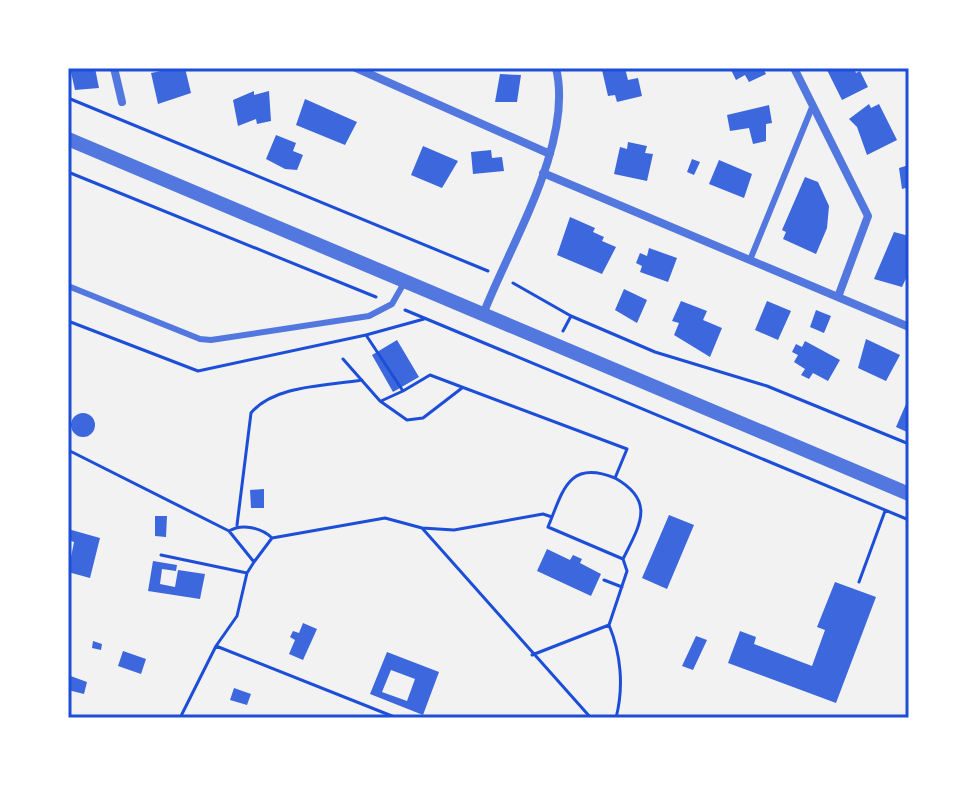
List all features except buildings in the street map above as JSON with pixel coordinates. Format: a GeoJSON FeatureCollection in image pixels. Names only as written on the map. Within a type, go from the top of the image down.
{"type":"FeatureCollection","features":[{"type":"Feature","properties":{"kind":"street"},"geometry":{"type":"LineString","coordinates":[[114,68],[122,102]]}},
{"type":"Feature","properties":{"kind":"street"},"geometry":{"type":"LineString","coordinates":[[356,68],[550,154]]}},
{"type":"Feature","properties":{"kind":"street"},"geometry":{"type":"LineString","coordinates":[[484,312],[543,173],[560,121],[556,68]]}},
{"type":"Feature","properties":{"kind":"street"},"geometry":{"type":"LineString","coordinates":[[794,68],[868,216],[838,297]]}},
{"type":"Feature","properties":{"kind":"street"},"geometry":{"type":"LineString","coordinates":[[68,139],[909,494]]}},
{"type":"Feature","properties":{"kind":"street"},"geometry":{"type":"LineString","coordinates":[[543,173],[909,327]]}},
{"type":"Feature","properties":{"kind":"lane"},"geometry":{"type":"LineString","coordinates":[[750,260],[813,105]]}},
{"type":"Feature","properties":{"kind":"lane"},"geometry":{"type":"LineString","coordinates":[[68,286],[200,339],[231,338],[369,316],[392,304],[405,279]]}},
{"type":"Feature","properties":{"kind":"path"},"geometry":{"type":"LineString","coordinates":[[68,98],[498,275],[571,316],[655,352],[767,386],[909,444]]}},
{"type":"Feature","properties":{"kind":"path"},"geometry":{"type":"LineString","coordinates":[[68,172],[909,520]]}},
{"type":"Feature","properties":{"kind":"path"},"geometry":{"type":"LineString","coordinates":[[557,343],[571,316]]}},
{"type":"Feature","properties":{"kind":"path"},"geometry":{"type":"LineString","coordinates":[[403,391],[366,335],[424,319]]}},
{"type":"Feature","properties":{"kind":"path"},"geometry":{"type":"LineString","coordinates":[[343,359],[393,414],[407,420],[423,418],[462,388]]}},
{"type":"Feature","properties":{"kind":"path"},"geometry":{"type":"LineString","coordinates":[[380,401],[430,375],[627,449],[615,478]]}},
{"type":"Feature","properties":{"kind":"path"},"geometry":{"type":"LineString","coordinates":[[236,526],[251,413],[262,400],[302,389],[362,380]]}},
{"type":"Feature","properties":{"kind":"path"},"geometry":{"type":"LineString","coordinates":[[68,450],[229,531],[254,562]]}},
{"type":"Feature","properties":{"kind":"path"},"geometry":{"type":"LineString","coordinates":[[616,718],[621,700],[618,647],[609,625],[627,571],[623,559],[642,521],[640,502],[628,485],[615,478],[598,471],[583,472],[567,482],[548,527],[623,559]]}},
{"type":"Feature","properties":{"kind":"path"},"geometry":{"type":"LineString","coordinates":[[859,582],[885,511]]}},
{"type":"Feature","properties":{"kind":"path"},"geometry":{"type":"LineString","coordinates":[[180,718],[216,646],[237,616],[247,573],[272,538],[385,518],[422,528],[454,530],[543,514],[552,517]]}},
{"type":"Feature","properties":{"kind":"path"},"geometry":{"type":"LineString","coordinates":[[229,531],[236,526],[264,529],[272,538]]}},
{"type":"Feature","properties":{"kind":"path"},"geometry":{"type":"LineString","coordinates":[[422,528],[591,718]]}},
{"type":"Feature","properties":{"kind":"path"},"geometry":{"type":"LineString","coordinates":[[161,555],[247,573]]}},
{"type":"Feature","properties":{"kind":"path"},"geometry":{"type":"LineString","coordinates":[[604,580],[622,587]]}},
{"type":"Feature","properties":{"kind":"path"},"geometry":{"type":"LineString","coordinates":[[532,655],[609,625]]}},
{"type":"Feature","properties":{"kind":"path"},"geometry":{"type":"LineString","coordinates":[[216,646],[397,718]]}}]}
